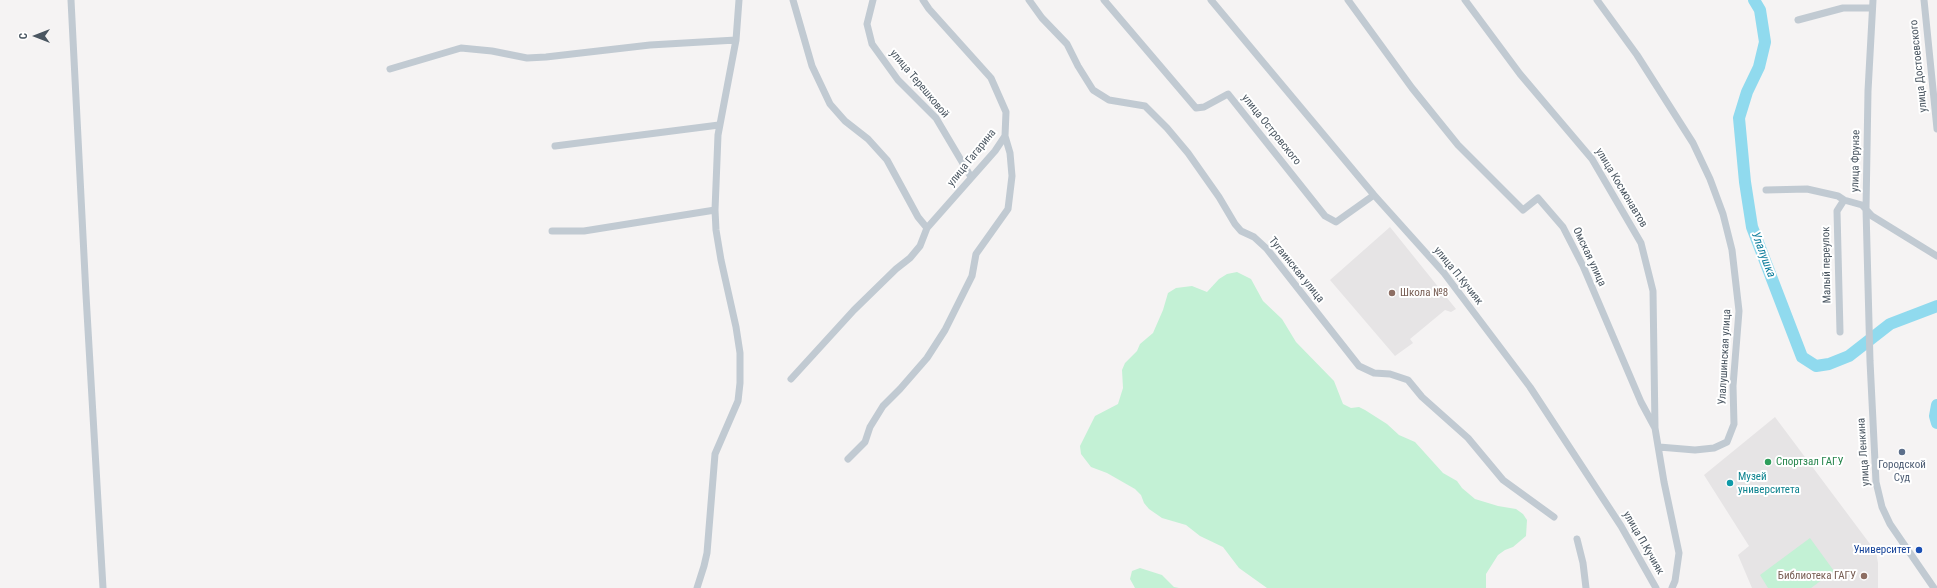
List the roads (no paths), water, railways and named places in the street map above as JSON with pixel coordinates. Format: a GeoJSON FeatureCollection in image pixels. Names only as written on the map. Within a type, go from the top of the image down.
{"type":"FeatureCollection","features":[{"type":"Feature","properties":{"kind":"street"},"geometry":{"type":"LineString","coordinates":[[71,0],[86,303],[103,588]]}},
{"type":"Feature","properties":{"kind":"street"},"geometry":{"type":"LineString","coordinates":[[697,588],[707,552],[715,454],[738,401],[740,384],[740,353],[736,327],[721,260],[716,230],[715,210],[715,171],[719,125],[736,40],[739,0]]}},
{"type":"Feature","properties":{"kind":"street"},"geometry":{"type":"LineString","coordinates":[[793,0],[812,66],[830,104],[845,121],[868,139],[887,160],[918,217],[927,228]]}},
{"type":"Feature","properties":{"kind":"street","name":"улица Терешковой"},"geometry":{"type":"LineString","coordinates":[[873,0],[867,24],[872,44],[898,80],[936,118],[971,178]]}},
{"type":"Feature","properties":{"kind":"street","name":"улица Гагарина"},"geometry":{"type":"LineString","coordinates":[[791,379],[854,310],[896,269],[910,258],[920,246],[927,228],[971,178],[1005,136],[1006,112],[991,78],[929,10],[923,0]]}},
{"type":"Feature","properties":{"kind":"street","name":"Тугаинская улица"},"geometry":{"type":"LineString","coordinates":[[1029,0],[1042,18],[1067,44],[1078,66],[1093,90],[1109,100],[1145,106],[1167,128],[1188,153],[1219,197],[1235,224],[1242,231],[1254,237],[1266,248],[1359,366],[1374,373],[1390,374],[1408,380],[1422,397],[1468,438],[1503,480],[1554,517]]}},
{"type":"Feature","properties":{"kind":"street","name":"улица Островского"},"geometry":{"type":"LineString","coordinates":[[1104,0],[1196,108],[1204,107],[1228,94],[1325,216],[1336,222],[1374,195]]}},
{"type":"Feature","properties":{"kind":"street","name":"улица П.Кучияк"},"geometry":{"type":"LineString","coordinates":[[1211,0],[1374,195],[1444,273],[1530,387],[1621,526],[1656,588]]}},
{"type":"Feature","properties":{"kind":"street","name":"Омская улица"},"geometry":{"type":"LineString","coordinates":[[1348,0],[1412,88],[1458,145],[1523,210],[1538,198],[1563,227],[1583,266],[1641,402],[1655,428],[1664,482],[1679,553],[1675,581],[1672,588]]}},
{"type":"Feature","properties":{"kind":"street","name":"улица Космонавтов"},"geometry":{"type":"LineString","coordinates":[[1465,0],[1520,74],[1592,158],[1641,244],[1653,291],[1655,428]]}},
{"type":"Feature","properties":{"kind":"street","name":"Улалушинская улица"},"geometry":{"type":"LineString","coordinates":[[1597,0],[1637,55],[1693,143],[1710,179],[1723,214],[1732,250],[1739,311],[1733,386],[1734,424],[1726,442],[1714,448],[1695,450],[1659,447]]}},
{"type":"Feature","properties":{"kind":"street","name":"улица Достоевского"},"geometry":{"type":"LineString","coordinates":[[1924,0],[1937,130]]}},
{"type":"Feature","properties":{"kind":"street"},"geometry":{"type":"LineString","coordinates":[[1798,20],[1843,8],[1872,4]]}},
{"type":"Feature","properties":{"kind":"street","name":"улица Фрунзе"},"geometry":{"type":"LineString","coordinates":[[1869,322],[1866,210],[1868,91],[1872,4]]}},
{"type":"Feature","properties":{"kind":"street"},"geometry":{"type":"LineString","coordinates":[[390,69],[461,48],[492,51],[527,58],[540,58],[650,45],[736,40]]}},
{"type":"Feature","properties":{"kind":"street"},"geometry":{"type":"LineString","coordinates":[[555,146],[719,125]]}},
{"type":"Feature","properties":{"kind":"street"},"geometry":{"type":"LineString","coordinates":[[848,459],[865,442],[870,427],[883,406],[927,358],[945,330],[972,276],[976,254],[1008,209],[1012,176],[1010,153],[1005,136]]}},
{"type":"Feature","properties":{"kind":"street"},"geometry":{"type":"LineString","coordinates":[[1766,190],[1807,189],[1838,196],[1844,200],[1862,205],[1872,216],[1937,256]]}},
{"type":"Feature","properties":{"kind":"street","name":"Малый переулок"},"geometry":{"type":"LineString","coordinates":[[1840,332],[1837,211],[1844,200]]}},
{"type":"Feature","properties":{"kind":"street"},"geometry":{"type":"LineString","coordinates":[[552,232],[584,232],[715,210]]}},
{"type":"Feature","properties":{"kind":"street","name":"улица Ленкина"},"geometry":{"type":"LineString","coordinates":[[1869,322],[1876,482],[1880,502],[1890,524],[1934,588]]}},
{"type":"Feature","properties":{"kind":"street"},"geometry":{"type":"LineString","coordinates":[[1577,539],[1583,564],[1586,588]]}},
{"type":"Feature","properties":{"kind":"waterway","name":"Улалушка"},"geometry":{"type":"LineString","coordinates":[[1754,0],[1760,10],[1765,42],[1759,67],[1747,92],[1739,118],[1745,182],[1752,227],[1802,357],[1816,366],[1829,364],[1849,356],[1890,324],[1937,306]]}},
{"type":"Feature","properties":{"kind":"waterway","name":"Улалушка"},"geometry":{"type":"LineString","coordinates":[[1937,405],[1935,416],[1937,423]]}},
{"type":"Feature","properties":{"kind":"place","name":"Школа №8"},"geometry":{"type":"Point","coordinates":[1392,293]}},
{"type":"Feature","properties":{"kind":"place","name":"Городской Суд"},"geometry":{"type":"Point","coordinates":[1902,452]}},
{"type":"Feature","properties":{"kind":"place","name":"Спортзал ГАГУ"},"geometry":{"type":"Point","coordinates":[1768,462]}},
{"type":"Feature","properties":{"kind":"place","name":"Музей университета"},"geometry":{"type":"Point","coordinates":[1730,483]}},
{"type":"Feature","properties":{"kind":"place","name":"Университет"},"geometry":{"type":"Point","coordinates":[1919,550]}},
{"type":"Feature","properties":{"kind":"place","name":"Библиотека ГАГУ"},"geometry":{"type":"Point","coordinates":[1864,576]}}]}
